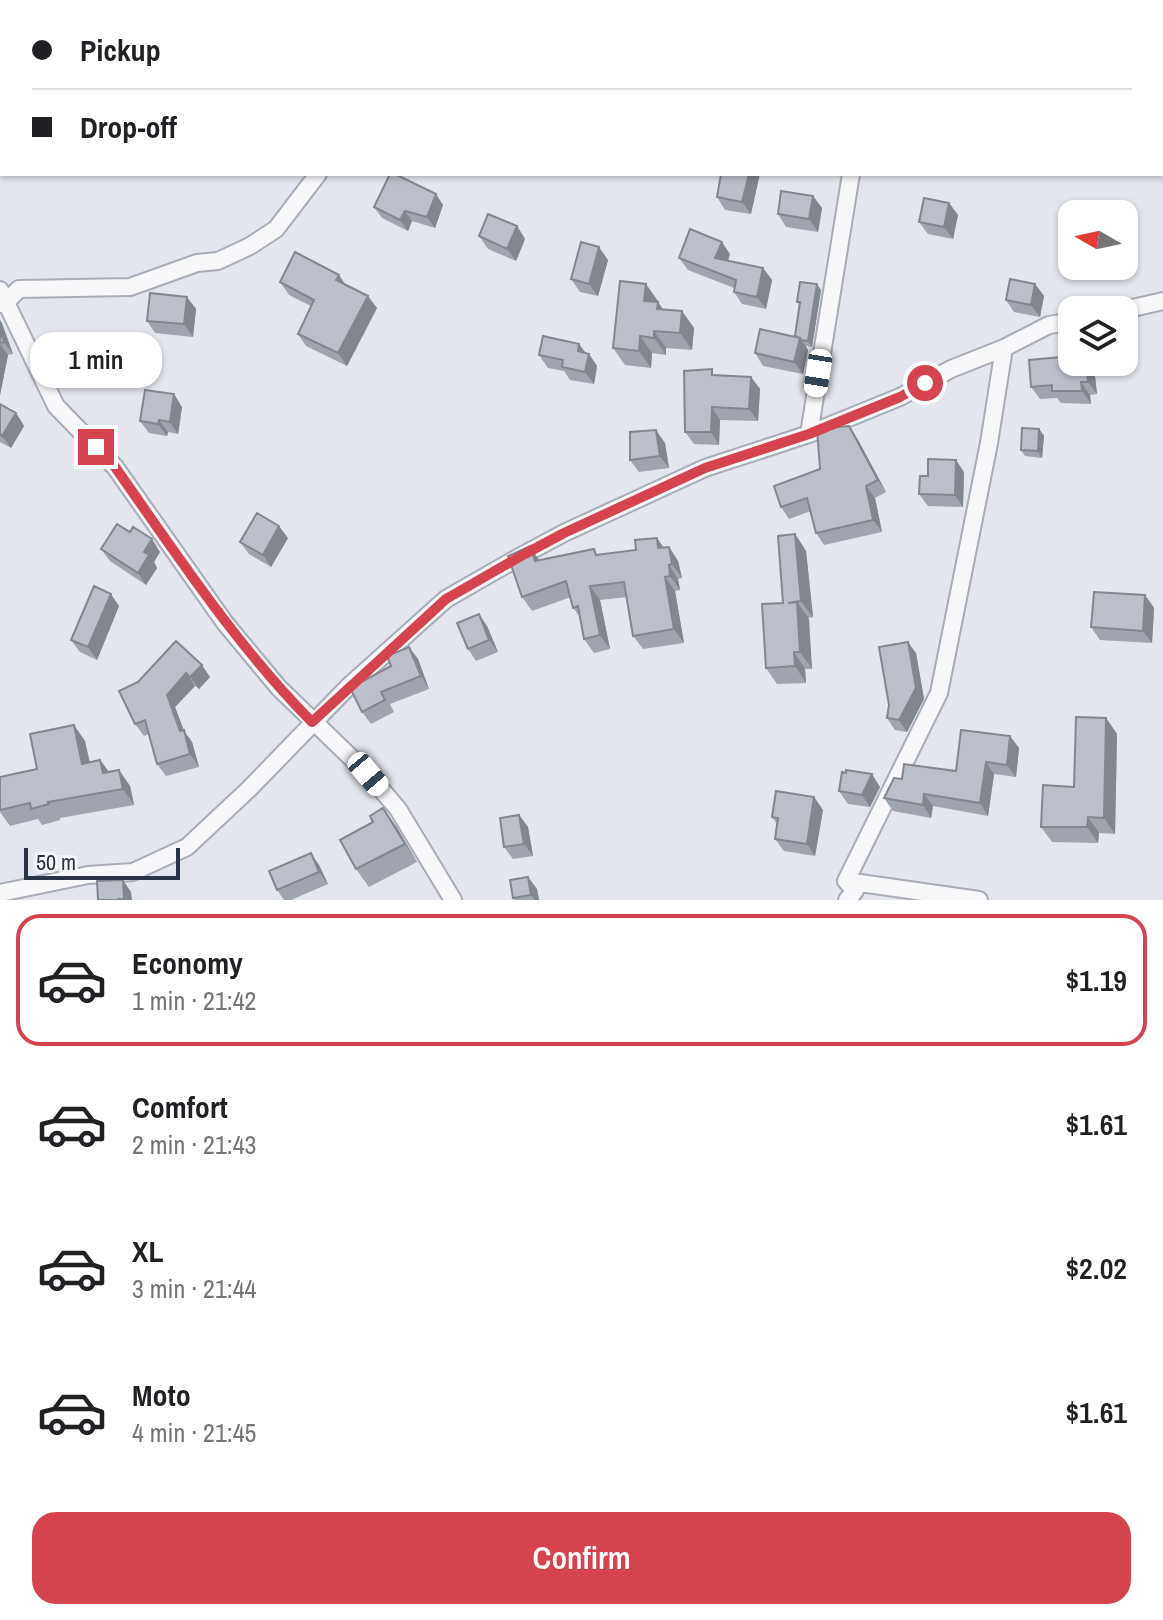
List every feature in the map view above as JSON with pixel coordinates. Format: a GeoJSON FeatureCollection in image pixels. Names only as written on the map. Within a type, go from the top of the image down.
{"type":"FeatureCollection","features":[{"type":"Feature","properties":{"kind":"street"},"geometry":{"type":"LineString","coordinates":[[316,176],[276,229],[218,261],[197,263],[130,287],[19,289],[2,299],[56,406],[115,467],[225,623],[279,688],[368,774],[398,809],[453,900]]}},
{"type":"Feature","properties":{"kind":"street"},"geometry":{"type":"LineString","coordinates":[[809,434],[851,176]]}},
{"type":"Feature","properties":{"kind":"street"},"geometry":{"type":"LineString","coordinates":[[1138,307],[1163,301]]}},
{"type":"Feature","properties":{"kind":"street"},"geometry":{"type":"LineString","coordinates":[[0,893],[88,875],[133,872],[187,847],[249,789],[312,722],[446,599],[564,533],[705,468],[809,434],[900,397],[951,369],[1058,323]]}},
{"type":"Feature","properties":{"kind":"street"},"geometry":{"type":"LineString","coordinates":[[846,881],[939,693],[989,443],[1004,348]]}},
{"type":"Feature","properties":{"kind":"street"},"geometry":{"type":"LineString","coordinates":[[846,881],[948,898],[979,900]]}},
{"type":"Feature","properties":{"kind":"street"},"geometry":{"type":"LineString","coordinates":[[846,881],[855,891],[847,900]]}},
{"type":"Feature","properties":{"kind":"building"},"geometry":{"type":"Polygon","coordinates":[[[389,176],[399,176],[436,194],[427,217],[405,211],[400,220],[374,207],[389,176]]]}},
{"type":"Feature","properties":{"kind":"building"},"geometry":{"type":"Polygon","coordinates":[[[721,176],[748,176],[742,202],[717,197],[721,176]]]}},
{"type":"Feature","properties":{"kind":"building"},"geometry":{"type":"Polygon","coordinates":[[[781,191],[813,196],[809,219],[778,214],[781,191]]]}},
{"type":"Feature","properties":{"kind":"building"},"geometry":{"type":"Polygon","coordinates":[[[924,198],[949,203],[944,227],[919,222],[924,198]]]}},
{"type":"Feature","properties":{"kind":"building"},"geometry":{"type":"Polygon","coordinates":[[[488,214],[517,226],[507,249],[479,236],[488,214]]]}},
{"type":"Feature","properties":{"kind":"building"},"geometry":{"type":"Polygon","coordinates":[[[690,229],[722,242],[715,258],[763,268],[757,297],[734,292],[736,280],[679,258],[690,229]]]}},
{"type":"Feature","properties":{"kind":"building"},"geometry":{"type":"Polygon","coordinates":[[[581,242],[599,247],[589,284],[571,279],[581,242]]]}},
{"type":"Feature","properties":{"kind":"building"},"geometry":{"type":"Polygon","coordinates":[[[295,252],[339,275],[336,280],[368,296],[338,353],[298,334],[314,300],[280,282],[295,252]]]}},
{"type":"Feature","properties":{"kind":"building"},"geometry":{"type":"Polygon","coordinates":[[[1010,279],[1035,284],[1031,305],[1006,300],[1010,279]]]}},
{"type":"Feature","properties":{"kind":"building"},"geometry":{"type":"Polygon","coordinates":[[[620,281],[646,284],[644,301],[658,302],[657,309],[682,311],[680,333],[654,331],[654,338],[640,336],[639,351],[613,348],[620,281]]]}},
{"type":"Feature","properties":{"kind":"building"},"geometry":{"type":"Polygon","coordinates":[[[800,282],[817,284],[808,341],[795,336],[800,282]]]}},
{"type":"Feature","properties":{"kind":"building"},"geometry":{"type":"Polygon","coordinates":[[[150,293],[187,297],[184,324],[147,321],[150,293]]]}},
{"type":"Feature","properties":{"kind":"building"},"geometry":{"type":"Polygon","coordinates":[[[760,329],[800,338],[794,362],[755,353],[760,329]]]}},
{"type":"Feature","properties":{"kind":"building"},"geometry":{"type":"Polygon","coordinates":[[[543,336],[579,344],[578,351],[589,354],[585,372],[562,367],[563,360],[539,355],[543,336]]]}},
{"type":"Feature","properties":{"kind":"building"},"geometry":{"type":"Polygon","coordinates":[[[1058,357],[1058,376],[1087,376],[1088,382],[1081,382],[1082,391],[1052,391],[1052,385],[1031,387],[1029,360],[1058,357]]]}},
{"type":"Feature","properties":{"kind":"building"},"geometry":{"type":"Polygon","coordinates":[[[712,369],[712,375],[751,377],[749,409],[712,407],[711,432],[685,432],[684,371],[712,369]]]}},
{"type":"Feature","properties":{"kind":"building"},"geometry":{"type":"Polygon","coordinates":[[[145,390],[174,394],[170,422],[140,421],[145,390]]]}},
{"type":"Feature","properties":{"kind":"building"},"geometry":{"type":"Polygon","coordinates":[[[0,404],[16,413],[2,436],[0,434],[0,404]]]}},
{"type":"Feature","properties":{"kind":"building"},"geometry":{"type":"Polygon","coordinates":[[[849,426],[878,480],[866,486],[873,520],[816,533],[807,498],[781,507],[774,486],[820,469],[817,429],[849,426]]]}},
{"type":"Feature","properties":{"kind":"building"},"geometry":{"type":"Polygon","coordinates":[[[1022,428],[1039,429],[1038,451],[1021,450],[1022,428]]]}},
{"type":"Feature","properties":{"kind":"building"},"geometry":{"type":"Polygon","coordinates":[[[656,430],[660,456],[630,460],[630,432],[656,430]]]}},
{"type":"Feature","properties":{"kind":"building"},"geometry":{"type":"Polygon","coordinates":[[[928,459],[956,460],[955,495],[919,494],[920,476],[928,476],[928,459]]]}},
{"type":"Feature","properties":{"kind":"building"},"geometry":{"type":"Polygon","coordinates":[[[257,513],[279,526],[263,555],[240,542],[257,513]]]}},
{"type":"Feature","properties":{"kind":"building"},"geometry":{"type":"Polygon","coordinates":[[[117,524],[130,532],[133,527],[152,539],[144,552],[149,555],[138,573],[101,549],[117,524]]]}},
{"type":"Feature","properties":{"kind":"building"},"geometry":{"type":"Polygon","coordinates":[[[795,534],[801,601],[788,603],[797,602],[800,652],[794,652],[795,666],[766,668],[762,604],[783,603],[778,536],[795,534]]]}},
{"type":"Feature","properties":{"kind":"building"},"geometry":{"type":"Polygon","coordinates":[[[657,538],[658,548],[669,547],[672,564],[669,565],[670,576],[665,577],[674,629],[633,636],[624,582],[590,586],[600,635],[584,639],[578,606],[573,608],[566,581],[522,597],[508,556],[530,546],[535,561],[594,549],[596,555],[636,550],[635,540],[657,538]]]}},
{"type":"Feature","properties":{"kind":"building"},"geometry":{"type":"Polygon","coordinates":[[[94,586],[111,594],[88,647],[71,640],[94,586]]]}},
{"type":"Feature","properties":{"kind":"building"},"geometry":{"type":"Polygon","coordinates":[[[1094,592],[1145,595],[1143,631],[1091,627],[1094,592]]]}},
{"type":"Feature","properties":{"kind":"building"},"geometry":{"type":"Polygon","coordinates":[[[479,614],[489,640],[468,649],[457,623],[479,614]]]}},
{"type":"Feature","properties":{"kind":"building"},"geometry":{"type":"Polygon","coordinates":[[[176,641],[202,665],[190,677],[186,673],[167,695],[180,731],[184,730],[190,754],[157,764],[145,720],[135,724],[119,691],[138,682],[176,641]]]}},
{"type":"Feature","properties":{"kind":"building"},"geometry":{"type":"Polygon","coordinates":[[[908,642],[916,688],[899,720],[887,718],[889,705],[879,647],[908,642]]]}},
{"type":"Feature","properties":{"kind":"building"},"geometry":{"type":"Polygon","coordinates":[[[409,647],[421,676],[381,692],[385,700],[362,712],[350,688],[391,666],[387,656],[409,647]]]}},
{"type":"Feature","properties":{"kind":"building"},"geometry":{"type":"Polygon","coordinates":[[[1076,717],[1106,718],[1104,818],[1088,817],[1087,827],[1041,827],[1043,785],[1074,787],[1076,717]]]}},
{"type":"Feature","properties":{"kind":"building"},"geometry":{"type":"Polygon","coordinates":[[[74,725],[82,764],[100,760],[103,773],[119,770],[123,789],[48,802],[31,809],[30,803],[0,810],[0,777],[37,769],[30,734],[74,725]]]}},
{"type":"Feature","properties":{"kind":"building"},"geometry":{"type":"Polygon","coordinates":[[[961,730],[1010,736],[1007,765],[986,762],[980,803],[924,794],[923,805],[884,798],[894,778],[902,779],[904,764],[956,771],[961,730]]]}},
{"type":"Feature","properties":{"kind":"building"},"geometry":{"type":"Polygon","coordinates":[[[846,770],[872,774],[862,795],[839,791],[842,772],[846,773],[846,770]]]}},
{"type":"Feature","properties":{"kind":"building"},"geometry":{"type":"Polygon","coordinates":[[[776,791],[814,797],[807,844],[775,839],[778,818],[772,817],[776,791]]]}},
{"type":"Feature","properties":{"kind":"building"},"geometry":{"type":"Polygon","coordinates":[[[383,808],[405,844],[356,869],[340,840],[373,822],[370,816],[383,808]]]}},
{"type":"Feature","properties":{"kind":"building"},"geometry":{"type":"Polygon","coordinates":[[[519,815],[524,844],[504,847],[500,818],[519,815]]]}},
{"type":"Feature","properties":{"kind":"building"},"geometry":{"type":"Polygon","coordinates":[[[311,853],[319,872],[277,890],[269,871],[311,853]]]}},
{"type":"Feature","properties":{"kind":"building"},"geometry":{"type":"Polygon","coordinates":[[[528,877],[531,895],[513,898],[510,880],[528,877]]]}},
{"type":"Feature","properties":{"kind":"building"},"geometry":{"type":"Polygon","coordinates":[[[123,880],[124,899],[98,900],[97,881],[123,880]]]}},
{"type":"Feature","properties":{"kind":"route"},"geometry":{"type":"LineString","coordinates":[[96,447],[115,467],[225,623],[312,722],[446,599],[521,556],[705,468],[809,434],[900,397],[925,383]]}}]}
